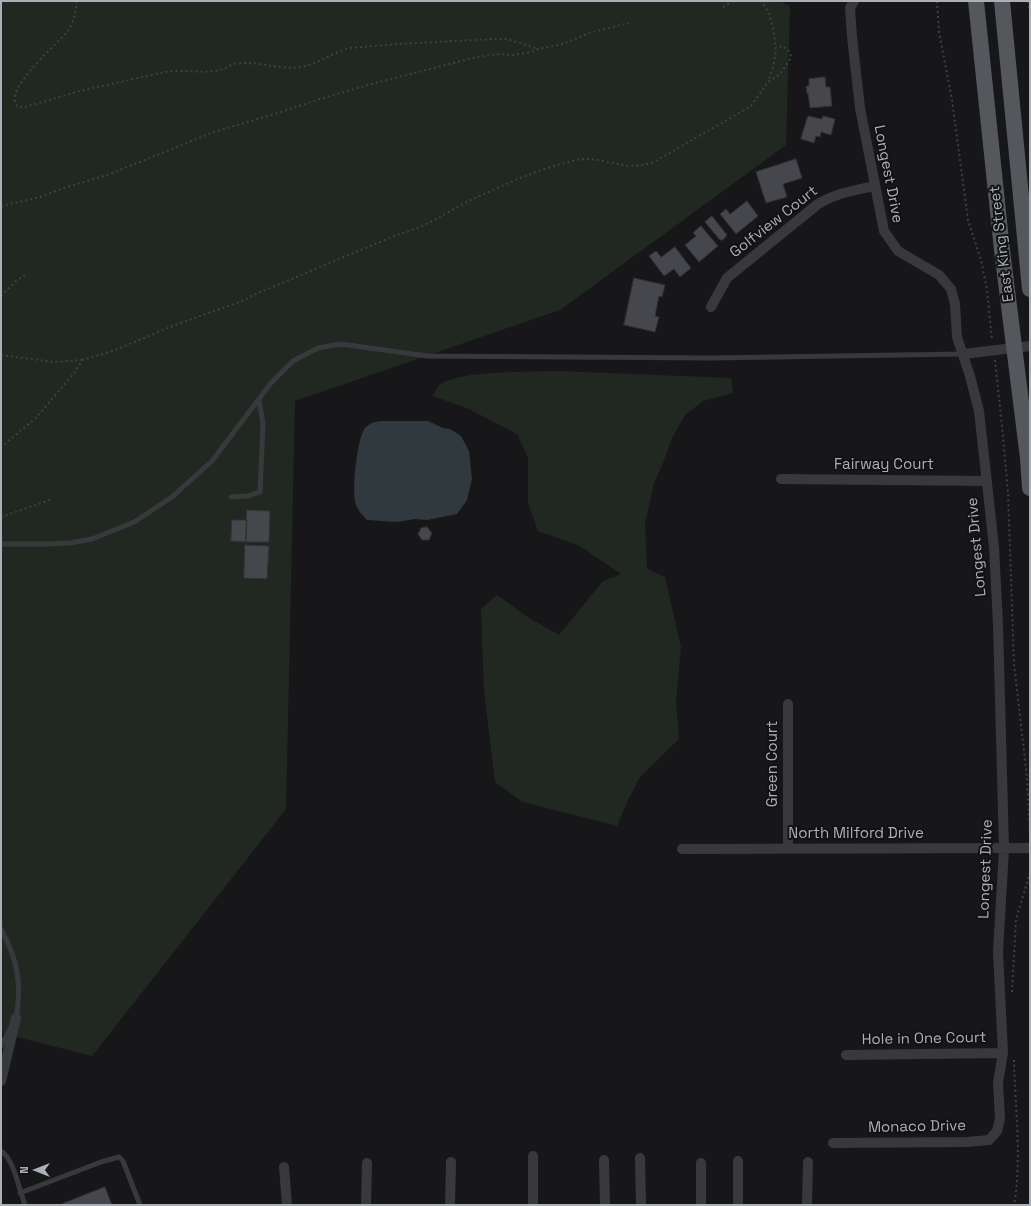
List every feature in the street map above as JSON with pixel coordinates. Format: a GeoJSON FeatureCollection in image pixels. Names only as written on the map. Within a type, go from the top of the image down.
{"type":"FeatureCollection","features":[{"type":"Feature","properties":{"kind":"main road","name":"East King Street"},"geometry":{"type":"LineString","coordinates":[[976,1],[1002,250],[1028,458],[1030,488]]}},
{"type":"Feature","properties":{"kind":"main road","name":"East King Street"},"geometry":{"type":"LineString","coordinates":[[1002,1],[1030,289]]}},
{"type":"Feature","properties":{"kind":"street","name":"Longest Drive"},"geometry":{"type":"LineString","coordinates":[[854,1],[850,8],[860,108],[884,231],[898,251],[939,275],[951,289],[955,304],[957,336],[970,376],[979,411],[994,547],[998,624],[1004,849],[998,952],[1003,1053],[998,1083],[1000,1119],[997,1131]]}},
{"type":"Feature","properties":{"kind":"street","name":"Golfview Court"},"geometry":{"type":"LineString","coordinates":[[711,307],[727,278],[818,204],[840,193],[874,186]]}},
{"type":"Feature","properties":{"kind":"street"},"geometry":{"type":"LineString","coordinates":[[962,354],[1030,346]]}},
{"type":"Feature","properties":{"kind":"street","name":"Fairway Court"},"geometry":{"type":"LineString","coordinates":[[781,479],[986,481]]}},
{"type":"Feature","properties":{"kind":"street","name":"Green Court"},"geometry":{"type":"LineString","coordinates":[[788,704],[788,848]]}},
{"type":"Feature","properties":{"kind":"street","name":"North Milford Drive"},"geometry":{"type":"LineString","coordinates":[[682,849],[1030,848]]}},
{"type":"Feature","properties":{"kind":"street"},"geometry":{"type":"LineString","coordinates":[[1,1081],[16,1018]]}},
{"type":"Feature","properties":{"kind":"street","name":"Hole in One Court"},"geometry":{"type":"LineString","coordinates":[[846,1055],[1003,1053]]}},
{"type":"Feature","properties":{"kind":"street","name":"Monaco Drive"},"geometry":{"type":"LineString","coordinates":[[833,1143],[967,1142],[989,1140],[997,1131]]}},
{"type":"Feature","properties":{"kind":"street"},"geometry":{"type":"LineString","coordinates":[[533,1156],[533,1205]]}},
{"type":"Feature","properties":{"kind":"street"},"geometry":{"type":"LineString","coordinates":[[640,1158],[641,1205]]}},
{"type":"Feature","properties":{"kind":"street"},"geometry":{"type":"LineString","coordinates":[[604,1160],[605,1205]]}},
{"type":"Feature","properties":{"kind":"street"},"geometry":{"type":"LineString","coordinates":[[738,1161],[738,1205]]}},
{"type":"Feature","properties":{"kind":"street"},"geometry":{"type":"LineString","coordinates":[[450,1205],[451,1162]]}},
{"type":"Feature","properties":{"kind":"street"},"geometry":{"type":"LineString","coordinates":[[807,1205],[808,1162]]}},
{"type":"Feature","properties":{"kind":"street"},"geometry":{"type":"LineString","coordinates":[[366,1205],[367,1163]]}},
{"type":"Feature","properties":{"kind":"street"},"geometry":{"type":"LineString","coordinates":[[701,1163],[701,1205]]}},
{"type":"Feature","properties":{"kind":"street"},"geometry":{"type":"LineString","coordinates":[[284,1167],[287,1205]]}},
{"type":"Feature","properties":{"kind":"lane"},"geometry":{"type":"LineString","coordinates":[[1,544],[70,543],[92,539],[134,522],[172,497],[212,460],[271,383],[292,361],[318,348],[342,344],[427,356],[710,358],[962,354]]}},
{"type":"Feature","properties":{"kind":"lane"},"geometry":{"type":"LineString","coordinates":[[231,497],[248,496],[260,492],[263,424],[259,399]]}},
{"type":"Feature","properties":{"kind":"lane"},"geometry":{"type":"LineString","coordinates":[[1,929],[16,962],[19,985],[16,1018],[1,1046]]}},
{"type":"Feature","properties":{"kind":"lane"},"geometry":{"type":"LineString","coordinates":[[1,1151],[6,1154],[12,1166],[20,1194],[25,1205]]}},
{"type":"Feature","properties":{"kind":"lane"},"geometry":{"type":"LineString","coordinates":[[20,1194],[101,1162],[119,1157],[123,1161],[140,1205]]}},
{"type":"Feature","properties":{"kind":"path"},"geometry":{"type":"LineString","coordinates":[[77,1],[70,28],[29,69],[16,86],[12,99],[14,104],[18,107],[25,107],[80,91],[178,70],[222,70],[238,63],[262,64],[292,68],[300,67],[319,62],[350,48],[399,44],[508,39],[538,49]]}},
{"type":"Feature","properties":{"kind":"path"},"geometry":{"type":"LineString","coordinates":[[723,7],[734,1]]}},
{"type":"Feature","properties":{"kind":"path"},"geometry":{"type":"LineString","coordinates":[[1,355],[55,362],[82,360],[113,351],[176,325],[245,300],[250,296],[399,234],[410,231],[473,199],[543,170],[582,159],[632,166],[654,162],[744,112],[751,106],[768,82],[774,64],[775,48],[770,15],[760,1]]}},
{"type":"Feature","properties":{"kind":"path"},"geometry":{"type":"LineString","coordinates":[[937,1],[939,32],[952,100],[968,220],[981,260],[987,290],[994,350],[1008,493],[1014,664],[1027,777],[1030,834]]}},
{"type":"Feature","properties":{"kind":"path"},"geometry":{"type":"LineString","coordinates":[[1028,1],[1030,12]]}},
{"type":"Feature","properties":{"kind":"path"},"geometry":{"type":"LineString","coordinates":[[1,206],[40,197],[110,174],[214,132],[344,91],[477,57],[531,52],[538,49],[563,44],[589,33],[629,23]]}},
{"type":"Feature","properties":{"kind":"path"},"geometry":{"type":"LineString","coordinates":[[768,82],[780,74],[786,67],[790,57],[790,52],[783,46],[775,48]]}},
{"type":"Feature","properties":{"kind":"path"},"geometry":{"type":"LineString","coordinates":[[1,296],[16,281],[25,275]]}},
{"type":"Feature","properties":{"kind":"path"},"geometry":{"type":"LineString","coordinates":[[1,447],[36,418],[75,372],[82,360]]}},
{"type":"Feature","properties":{"kind":"path"},"geometry":{"type":"LineString","coordinates":[[1,517],[50,500]]}},
{"type":"Feature","properties":{"kind":"path"},"geometry":{"type":"LineString","coordinates":[[1012,995],[1013,949],[1016,919],[1030,872]]}},
{"type":"Feature","properties":{"kind":"path"},"geometry":{"type":"LineString","coordinates":[[1014,1058],[1017,1153],[1016,1195],[1014,1205]]}},
{"type":"Feature","properties":{"kind":"shaded area"},"geometry":{"type":"Polygon","coordinates":[[[1,1],[779,1],[790,6],[786,145],[560,310],[295,401],[286,809],[92,1056],[1,1033],[1,1]]]}},
{"type":"Feature","properties":{"kind":"shaded area"},"geometry":{"type":"Polygon","coordinates":[[[559,371],[731,378],[733,393],[703,401],[685,415],[672,438],[654,483],[645,524],[647,569],[665,577],[681,647],[676,703],[679,739],[640,777],[626,804],[617,826],[523,802],[495,782],[484,691],[481,609],[497,595],[526,616],[559,635],[603,581],[621,574],[580,546],[538,531],[528,503],[528,458],[517,434],[469,409],[433,396],[439,385],[449,380],[462,377],[479,374],[559,371]]]}},
{"type":"Feature","properties":{"kind":"shaded area"},"geometry":{"type":"Polygon","coordinates":[[[379,421],[428,421],[443,428],[450,429],[461,436],[469,451],[472,479],[467,500],[457,514],[427,520],[415,519],[397,522],[367,520],[359,511],[356,505],[354,489],[357,454],[362,434],[365,428],[370,424],[379,421]]]}},
{"type":"Feature","properties":{"kind":"building"},"geometry":{"type":"Polygon","coordinates":[[[825,77],[826,87],[830,87],[832,106],[810,108],[806,86],[809,86],[809,79],[825,77]]]}},
{"type":"Feature","properties":{"kind":"building"},"geometry":{"type":"Polygon","coordinates":[[[808,116],[822,119],[823,116],[835,119],[831,135],[821,132],[820,137],[816,136],[814,143],[801,139],[808,116]]]}},
{"type":"Feature","properties":{"kind":"building"},"geometry":{"type":"Polygon","coordinates":[[[796,159],[802,178],[783,184],[787,197],[766,203],[756,172],[796,159]]]}},
{"type":"Feature","properties":{"kind":"building"},"geometry":{"type":"Polygon","coordinates":[[[747,201],[758,216],[736,234],[720,214],[726,209],[730,214],[747,201]]]}},
{"type":"Feature","properties":{"kind":"building"},"geometry":{"type":"Polygon","coordinates":[[[712,216],[727,235],[723,240],[720,240],[705,222],[712,216]]]}},
{"type":"Feature","properties":{"kind":"building"},"geometry":{"type":"Polygon","coordinates":[[[701,226],[718,246],[699,262],[685,245],[696,236],[693,233],[701,226]]]}},
{"type":"Feature","properties":{"kind":"building"},"geometry":{"type":"Polygon","coordinates":[[[675,247],[691,268],[680,277],[674,269],[664,276],[649,256],[656,251],[661,257],[675,247]]]}},
{"type":"Feature","properties":{"kind":"building"},"geometry":{"type":"Polygon","coordinates":[[[634,278],[665,285],[662,297],[659,296],[655,316],[659,317],[655,332],[624,325],[634,278]]]}},
{"type":"Feature","properties":{"kind":"building"},"geometry":{"type":"Polygon","coordinates":[[[247,510],[270,511],[269,542],[246,542],[247,510]]]}},
{"type":"Feature","properties":{"kind":"building"},"geometry":{"type":"Polygon","coordinates":[[[232,520],[247,520],[246,542],[231,541],[232,520]]]}},
{"type":"Feature","properties":{"kind":"building"},"geometry":{"type":"Polygon","coordinates":[[[427,527],[432,533],[429,540],[422,540],[418,534],[421,528],[427,527]]]}},
{"type":"Feature","properties":{"kind":"building"},"geometry":{"type":"Polygon","coordinates":[[[245,545],[269,546],[267,579],[244,578],[245,545]]]}},
{"type":"Feature","properties":{"kind":"building"},"geometry":{"type":"Polygon","coordinates":[[[105,1187],[112,1205],[59,1205],[105,1187]]]}}]}
